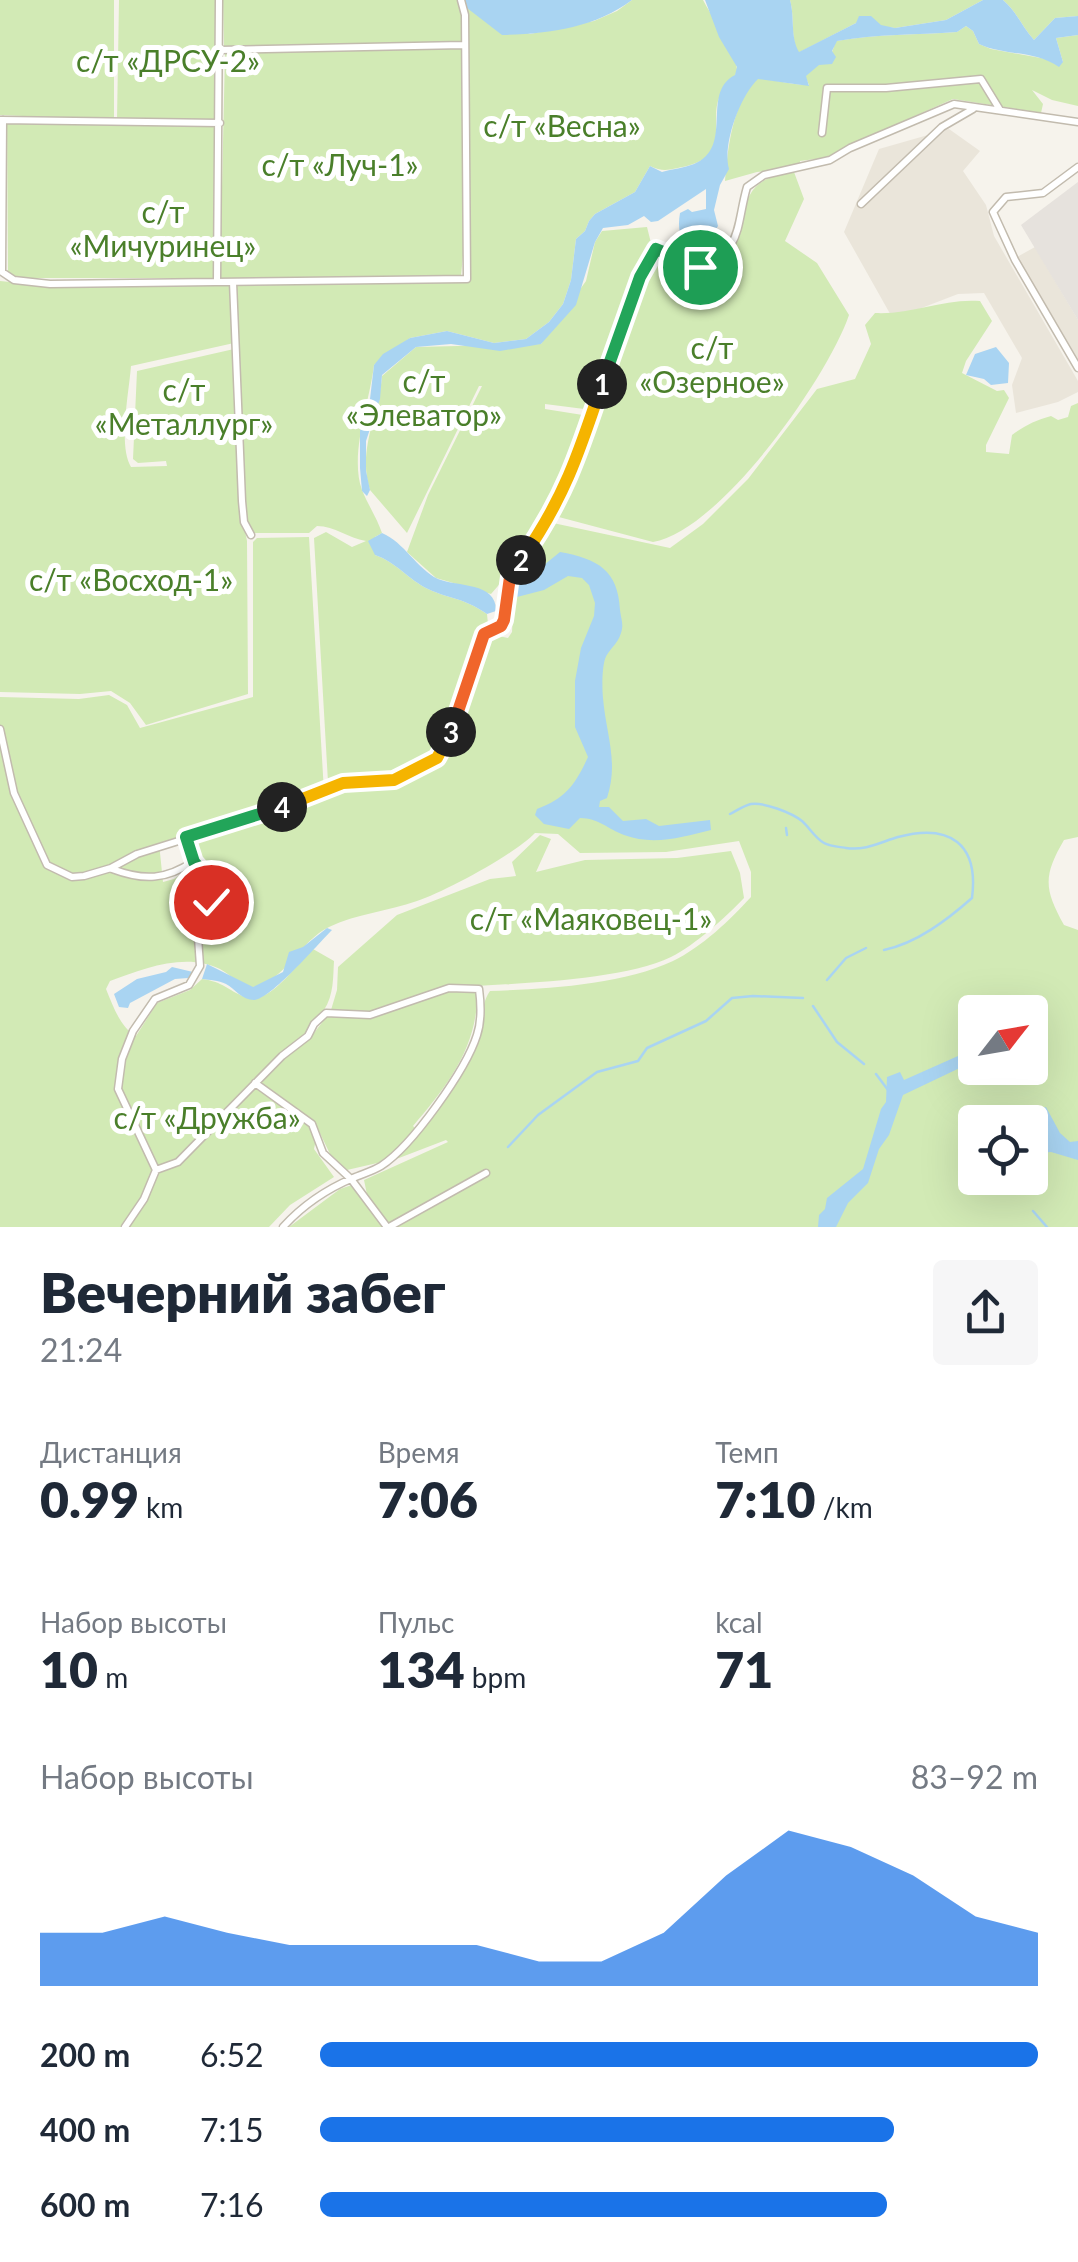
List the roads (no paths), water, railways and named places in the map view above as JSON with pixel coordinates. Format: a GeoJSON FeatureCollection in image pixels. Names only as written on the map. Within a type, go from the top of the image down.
{"type":"FeatureCollection","features":[{"type":"Feature","properties":{"kind":"street"},"geometry":{"type":"LineString","coordinates":[[216,282],[219,0]]}},
{"type":"Feature","properties":{"kind":"street"},"geometry":{"type":"LineString","coordinates":[[220,123],[1,120],[2,272],[14,280],[50,284],[467,278],[466,14],[461,0]]}},
{"type":"Feature","properties":{"kind":"street"},"geometry":{"type":"LineString","coordinates":[[220,50],[464,45]]}},
{"type":"Feature","properties":{"kind":"street"},"geometry":{"type":"LineString","coordinates":[[822,133],[828,88],[886,88],[981,79],[1001,111]]}},
{"type":"Feature","properties":{"kind":"street"},"geometry":{"type":"LineString","coordinates":[[0,729],[14,793],[46,864],[72,877],[111,868],[137,854],[255,817],[343,783],[394,780],[437,758],[458,721],[468,677],[484,634],[501,626],[504,620],[510,577],[551,518],[567,484],[640,277],[656,249],[700,267],[721,260],[734,244],[747,187],[764,176],[830,160],[954,104],[1078,122]]}},
{"type":"Feature","properties":{"kind":"street"},"geometry":{"type":"LineString","coordinates":[[860,204],[942,128],[974,108]]}},
{"type":"Feature","properties":{"kind":"street"},"geometry":{"type":"LineString","coordinates":[[1078,167],[1043,193],[1006,197],[993,212],[1015,260],[1078,368]]}},
{"type":"Feature","properties":{"kind":"street"},"geometry":{"type":"LineString","coordinates":[[233,282],[242,501],[244,522],[251,535]]}},
{"type":"Feature","properties":{"kind":"street"},"geometry":{"type":"LineString","coordinates":[[156,1170],[118,1089],[122,1060],[144,1012],[156,999],[189,986],[200,966],[197,923],[219,890],[194,862],[186,837]]}},
{"type":"Feature","properties":{"kind":"street"},"geometry":{"type":"LineString","coordinates":[[111,868],[130,876],[169,877],[194,862]]}},
{"type":"Feature","properties":{"kind":"street"},"geometry":{"type":"LineString","coordinates":[[125,1227],[156,1170],[178,1162],[282,1056],[308,1036],[326,1013],[370,1015],[448,988],[479,989],[477,1036],[452,1083],[406,1143],[381,1166],[317,1198],[283,1227]]}},
{"type":"Feature","properties":{"kind":"street"},"geometry":{"type":"LineString","coordinates":[[255,1084],[312,1124],[323,1153],[351,1178],[388,1227],[486,1173]]}},
{"type":"Feature","properties":{"kind":"water"},"geometry":{"type":"Polygon","coordinates":[[[465,0],[632,0],[618,10],[570,28],[502,35],[467,8],[465,0]]]}},
{"type":"Feature","properties":{"kind":"water"},"geometry":{"type":"Polygon","coordinates":[[[705,0],[790,0],[799,52],[856,23],[859,16],[871,16],[881,25],[895,28],[946,20],[983,0],[1003,0],[1034,40],[1055,18],[1078,16],[1078,35],[1056,38],[1063,62],[1059,67],[1040,58],[979,44],[966,26],[957,32],[837,41],[832,64],[819,65],[806,76],[809,86],[758,79],[745,97],[730,134],[729,169],[714,210],[718,226],[703,248],[711,251],[726,237],[726,244],[713,259],[702,261],[696,256],[679,228],[680,213],[706,209],[706,189],[658,221],[651,222],[644,216],[628,225],[603,228],[576,305],[541,344],[500,351],[451,344],[416,347],[382,375],[380,399],[366,441],[370,490],[367,496],[362,491],[360,431],[370,399],[374,365],[383,354],[410,338],[447,331],[494,343],[526,339],[549,322],[563,304],[571,280],[576,239],[595,214],[635,192],[650,166],[662,172],[694,164],[706,156],[716,133],[720,94],[737,67],[719,37],[705,0]]]}},
{"type":"Feature","properties":{"kind":"water"},"geometry":{"type":"Polygon","coordinates":[[[996,347],[1009,363],[1008,383],[991,385],[966,375],[975,354],[996,347]]]}},
{"type":"Feature","properties":{"kind":"water"},"geometry":{"type":"Polygon","coordinates":[[[382,533],[438,579],[483,590],[495,602],[496,611],[487,614],[428,589],[375,555],[368,541],[382,533]]]}},
{"type":"Feature","properties":{"kind":"water"},"geometry":{"type":"Polygon","coordinates":[[[560,552],[585,558],[604,569],[615,585],[622,622],[618,640],[605,659],[603,698],[612,772],[607,798],[600,801],[599,807],[609,807],[623,821],[646,819],[659,826],[710,820],[711,830],[646,840],[586,818],[580,818],[569,829],[544,824],[535,815],[537,809],[568,789],[588,757],[575,727],[575,681],[581,648],[594,616],[595,603],[589,585],[582,578],[568,576],[544,590],[517,597],[517,587],[560,552]]]}},
{"type":"Feature","properties":{"kind":"water"},"geometry":{"type":"Polygon","coordinates":[[[327,928],[332,930],[262,997],[250,1000],[223,983],[202,979],[207,964],[253,987],[283,972],[289,952],[303,947],[327,928]]]}},
{"type":"Feature","properties":{"kind":"water"},"geometry":{"type":"Polygon","coordinates":[[[172,967],[193,972],[188,978],[175,979],[130,1003],[128,1008],[119,1007],[114,994],[137,979],[172,967]]]}},
{"type":"Feature","properties":{"kind":"water"},"geometry":{"type":"Polygon","coordinates":[[[958,1056],[958,1069],[903,1095],[868,1183],[848,1203],[836,1227],[818,1227],[827,1198],[863,1169],[886,1102],[887,1077],[900,1072],[904,1080],[958,1056]]]}},
{"type":"Feature","properties":{"kind":"water"},"geometry":{"type":"Polygon","coordinates":[[[1048,1111],[1060,1133],[1070,1142],[1078,1141],[1078,1160],[1048,1152],[1048,1111]]]}},
{"type":"Feature","properties":{"kind":"waterway"},"geometry":{"type":"LineString","coordinates":[[730,814],[751,804],[770,806],[805,823],[824,843],[853,849],[916,833],[946,836],[957,842],[971,864],[972,898],[920,936],[884,950]]}},
{"type":"Feature","properties":{"kind":"waterway"},"geometry":{"type":"LineString","coordinates":[[786,828],[787,835]]}},
{"type":"Feature","properties":{"kind":"waterway"},"geometry":{"type":"LineString","coordinates":[[827,980],[846,958],[866,948]]}},
{"type":"Feature","properties":{"kind":"waterway"},"geometry":{"type":"LineString","coordinates":[[508,1147],[538,1115],[597,1072],[638,1061],[647,1048],[706,1021],[732,998],[803,998]]}},
{"type":"Feature","properties":{"kind":"waterway"},"geometry":{"type":"LineString","coordinates":[[813,1006],[837,1042],[864,1064]]}},
{"type":"Feature","properties":{"kind":"waterway"},"geometry":{"type":"LineString","coordinates":[[876,1074],[888,1090]]}},
{"type":"Feature","properties":{"kind":"waterway"},"geometry":{"type":"LineString","coordinates":[[1033,1211],[1047,1227]]}},
{"type":"Feature","properties":{"kind":"park label","name":"с/т «ДРСУ-2»"},"geometry":{"type":"Point","coordinates":[168,60]}},
{"type":"Feature","properties":{"kind":"park label","name":"с/т «Весна»"},"geometry":{"type":"Point","coordinates":[562,125]}},
{"type":"Feature","properties":{"kind":"park label","name":"с/т «Луч-1»"},"geometry":{"type":"Point","coordinates":[340,164]}},
{"type":"Feature","properties":{"kind":"park label","name":"с/т «Мичуринец»"},"geometry":{"type":"Point","coordinates":[163,228]}},
{"type":"Feature","properties":{"kind":"park label","name":"с/т «Озерное»"},"geometry":{"type":"Point","coordinates":[712,364]}},
{"type":"Feature","properties":{"kind":"park label","name":"с/т «Элеватор»"},"geometry":{"type":"Point","coordinates":[424,397]}},
{"type":"Feature","properties":{"kind":"park label","name":"с/т «Металлург»"},"geometry":{"type":"Point","coordinates":[184,406]}},
{"type":"Feature","properties":{"kind":"park label","name":"с/т «Восход-1»"},"geometry":{"type":"Point","coordinates":[131,579]}},
{"type":"Feature","properties":{"kind":"park label","name":"с/т «Маяковец-1»"},"geometry":{"type":"Point","coordinates":[591,918]}},
{"type":"Feature","properties":{"kind":"park label","name":"с/т «Дружба»"},"geometry":{"type":"Point","coordinates":[207,1117]}}]}
